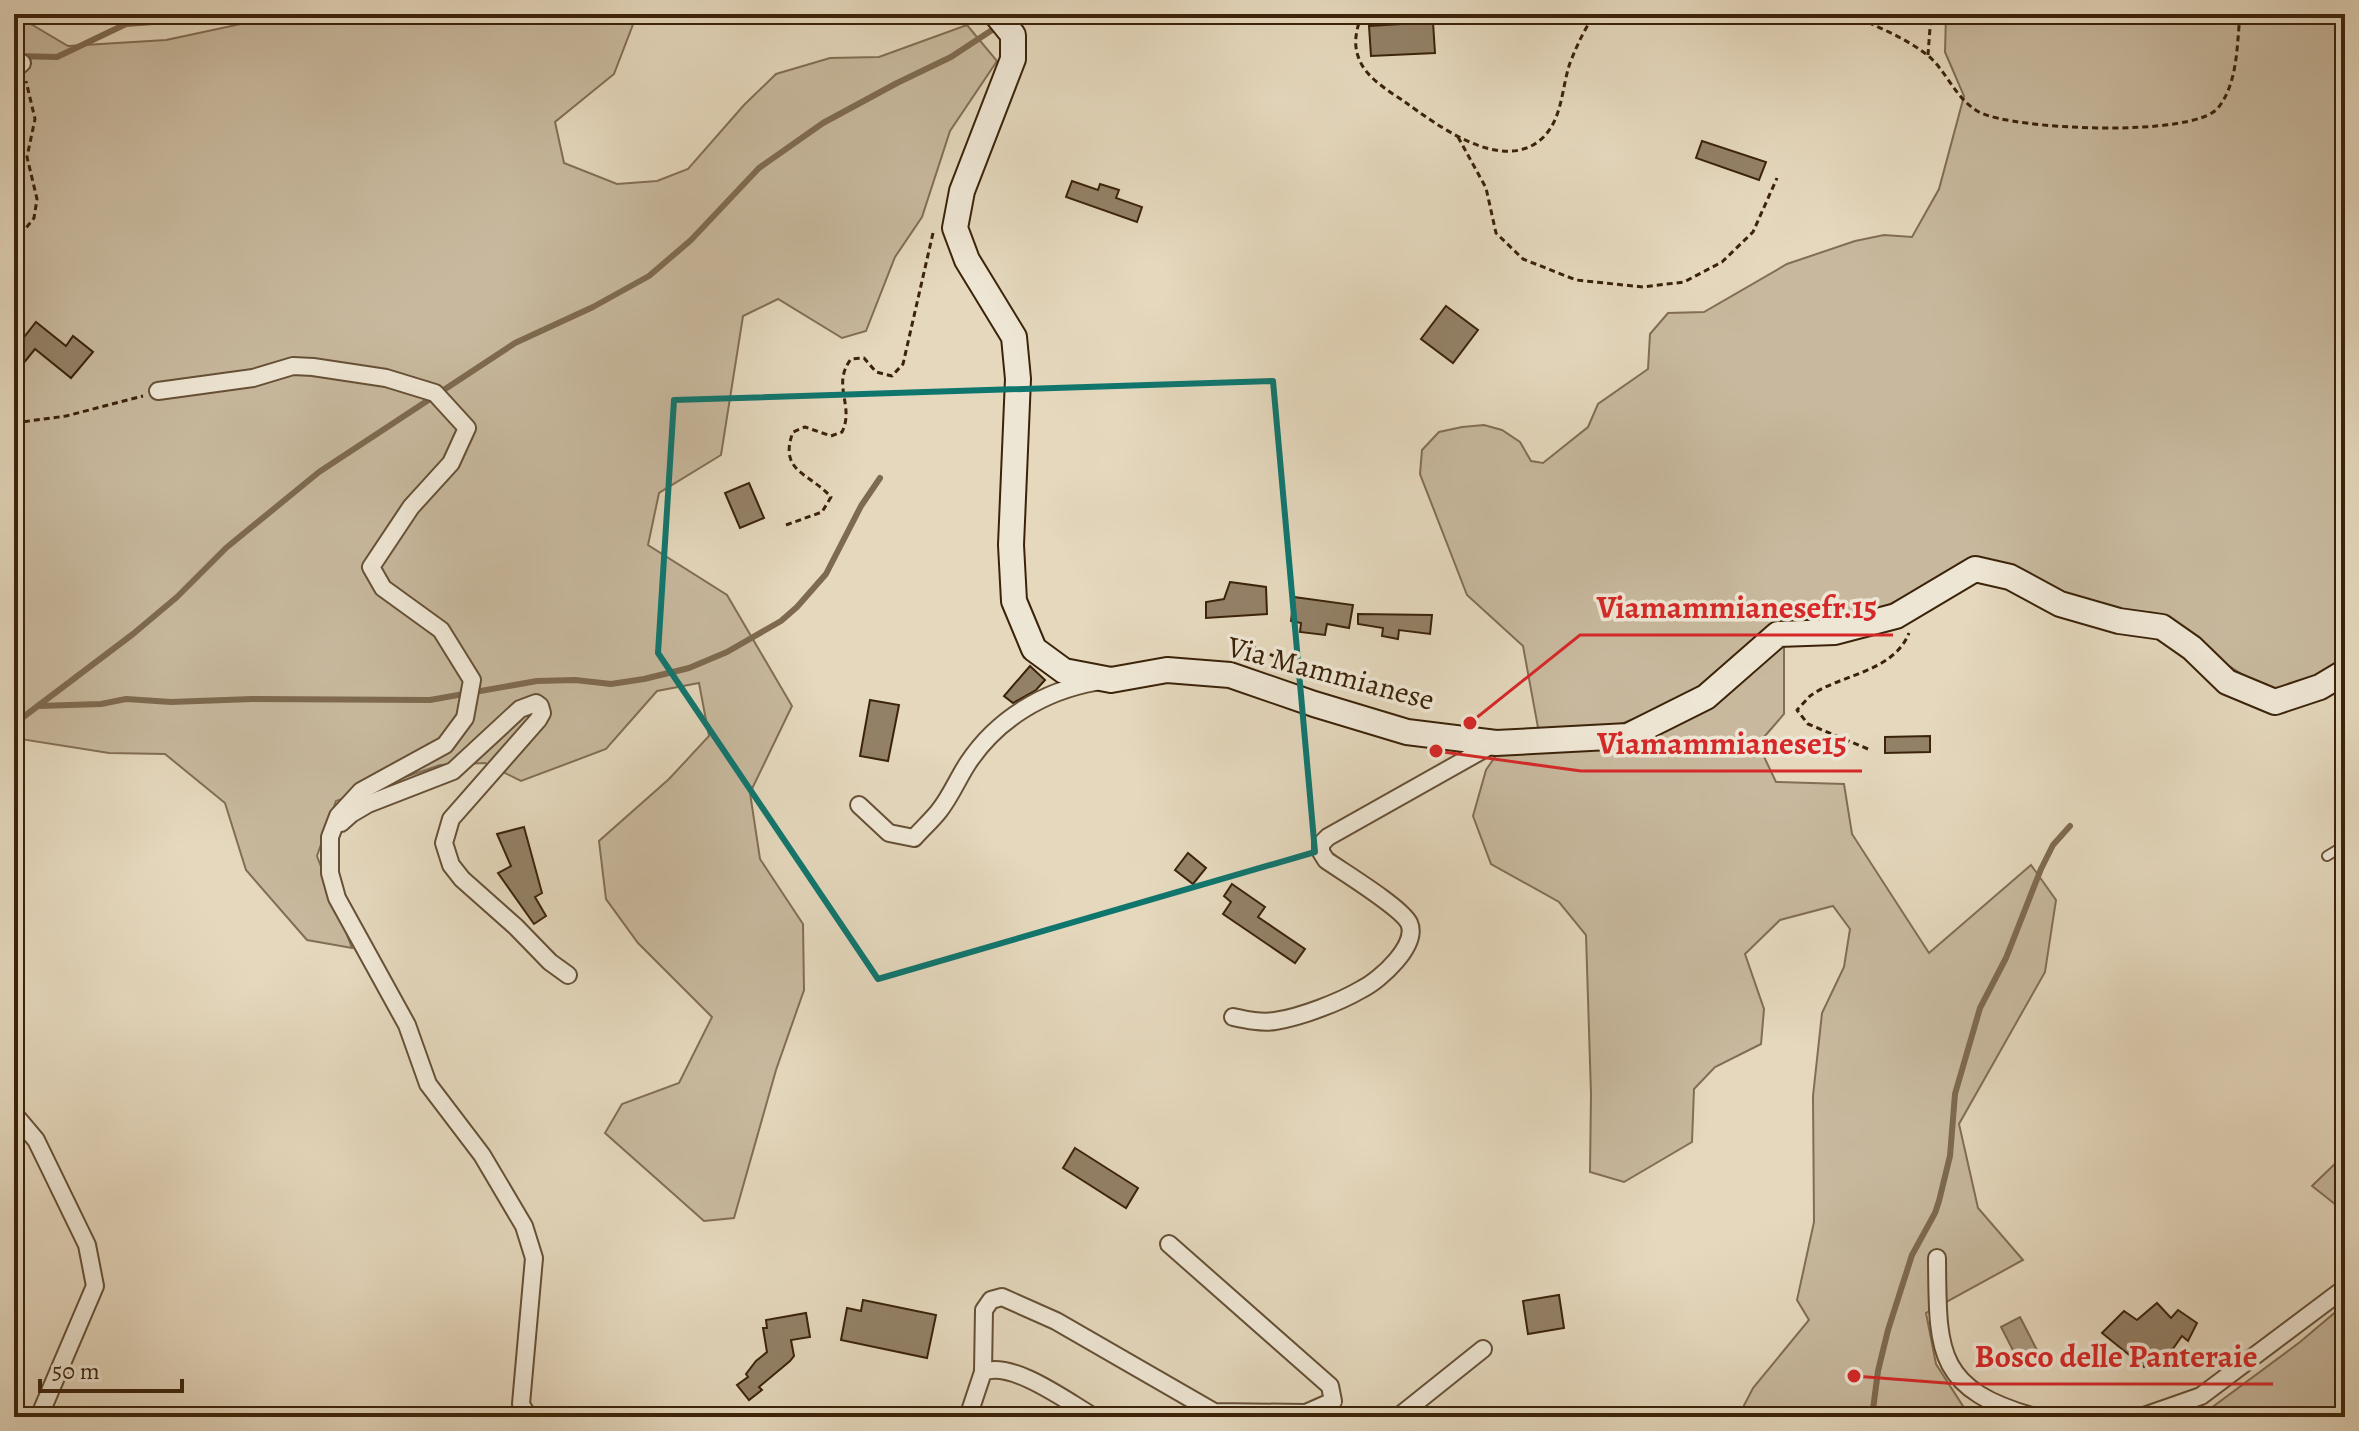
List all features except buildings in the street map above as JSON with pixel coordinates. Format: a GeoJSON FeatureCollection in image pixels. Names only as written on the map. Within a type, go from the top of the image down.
{"type":"FeatureCollection","features":[{"type":"Feature","properties":{"kind":"main road","name":"Via Mammianese"},"geometry":{"type":"LineString","coordinates":[[996,14],[1013,35],[1013,59],[962,191],[955,228],[967,260],[1014,337],[1018,379],[1011,545],[1014,601],[1034,649],[1064,671],[1111,680],[1167,670],[1230,675],[1407,732],[1496,743],[1628,736],[1706,697],[1778,634],[1835,632],[1896,616],[1975,569],[2010,577],[2060,604],[2119,621],[2162,627],[2192,648],[2227,682],[2275,702],[2320,687],[2345,672]]}},
{"type":"Feature","properties":{"kind":"street"},"geometry":{"type":"LineString","coordinates":[[158,391],[253,378],[293,366],[313,367],[386,378],[435,393],[467,428],[451,463],[411,507],[371,567],[383,588],[441,630],[472,680],[465,718],[445,745],[361,791],[338,816],[330,837],[330,873],[337,898],[407,1025],[428,1084],[482,1155],[524,1226],[534,1258],[521,1404],[528,1417]]}},
{"type":"Feature","properties":{"kind":"street"},"geometry":{"type":"LineString","coordinates":[[859,805],[889,833],[914,838],[939,811],[969,761],[996,730],[1035,701],[1068,687],[1111,680]]}},
{"type":"Feature","properties":{"kind":"street"},"geometry":{"type":"LineString","coordinates":[[330,837],[351,814],[368,804],[453,771],[520,709],[536,703],[542,713],[538,720],[451,819],[444,843],[451,865],[462,879],[550,962],[568,975]]}},
{"type":"Feature","properties":{"kind":"street"},"geometry":{"type":"LineString","coordinates":[[1233,1017],[1274,1021],[1310,1011],[1364,989],[1406,950],[1411,936],[1409,924],[1399,911],[1326,860],[1321,844],[1328,837],[1496,743]]}},
{"type":"Feature","properties":{"kind":"street"},"geometry":{"type":"LineString","coordinates":[[14,1114],[36,1140],[87,1245],[95,1286],[39,1417]]}},
{"type":"Feature","properties":{"kind":"street"},"geometry":{"type":"LineString","coordinates":[[968,1417],[983,1372],[984,1310],[991,1300],[1002,1297],[1056,1321],[1214,1412],[1306,1413],[1333,1401],[1330,1386],[1169,1244]]}},
{"type":"Feature","properties":{"kind":"street"},"geometry":{"type":"LineString","coordinates":[[1937,1258],[1938,1327],[1947,1363],[1969,1389],[2005,1409],[2035,1417]]}},
{"type":"Feature","properties":{"kind":"street"},"geometry":{"type":"LineString","coordinates":[[2141,1417],[2201,1396],[2345,1288]]}},
{"type":"Feature","properties":{"kind":"street"},"geometry":{"type":"LineString","coordinates":[[1398,1417],[1483,1349]]}},
{"type":"Feature","properties":{"kind":"street"},"geometry":{"type":"LineString","coordinates":[[983,1372],[992,1368],[1022,1376],[1094,1417]]}},
{"type":"Feature","properties":{"kind":"lane"},"geometry":{"type":"LineString","coordinates":[[2327,856],[2345,845]]}},
{"type":"Feature","properties":{"kind":"path"},"geometry":{"type":"LineString","coordinates":[[781,21],[811,14]]}},
{"type":"Feature","properties":{"kind":"path"},"geometry":{"type":"LineString","coordinates":[[1362,14],[1356,35],[1358,57],[1368,73],[1458,137],[1499,150],[1517,150],[1537,143],[1555,119],[1569,66],[1583,32],[1595,14]]}},
{"type":"Feature","properties":{"kind":"path"},"geometry":{"type":"LineString","coordinates":[[1850,14],[1928,55],[1961,97],[1978,111],[1991,116],[2067,126],[2173,126],[2202,119],[2217,110],[2234,69],[2240,14]]}},
{"type":"Feature","properties":{"kind":"path"},"geometry":{"type":"LineString","coordinates":[[1928,55],[1931,14]]}},
{"type":"Feature","properties":{"kind":"path"},"geometry":{"type":"LineString","coordinates":[[14,243],[34,218],[37,199],[27,157],[35,119],[18,66]]}},
{"type":"Feature","properties":{"kind":"path"},"geometry":{"type":"LineString","coordinates":[[1458,137],[1486,188],[1496,233],[1523,259],[1576,280],[1643,287],[1684,282],[1722,262],[1753,232],[1777,178]]}},
{"type":"Feature","properties":{"kind":"path"},"geometry":{"type":"LineString","coordinates":[[786,525],[822,512],[831,497],[791,463],[787,448],[793,432],[805,427],[831,436],[842,432],[847,422],[841,385],[843,369],[851,359],[864,358],[876,372],[892,376],[903,364],[934,225]]}},
{"type":"Feature","properties":{"kind":"path"},"geometry":{"type":"LineString","coordinates":[[14,423],[66,416],[158,391]]}},
{"type":"Feature","properties":{"kind":"path"},"geometry":{"type":"LineString","coordinates":[[1868,749],[1808,724],[1797,710],[1810,696],[1874,667],[1893,653],[1909,637],[1912,605]]}},
{"type":"Feature","properties":{"kind":"path"},"geometry":{"type":"LineString","coordinates":[[1233,639],[1361,692],[1359,717]]}},
{"type":"Feature","properties":{"kind":"highlighted area"},"geometry":{"type":"Polygon","coordinates":[[[1273,381],[1315,852],[878,979],[658,653],[674,400],[1273,381]]]}},
{"type":"Feature","properties":{"kind":"shaded area"},"geometry":{"type":"Polygon","coordinates":[[[14,14],[68,46],[166,40],[287,14],[637,14],[614,74],[555,122],[564,163],[617,184],[657,181],[688,169],[744,105],[776,74],[830,58],[879,57],[967,25],[997,61],[950,131],[922,217],[895,257],[866,331],[842,338],[778,299],[743,316],[721,455],[659,493],[648,545],[727,595],[792,706],[750,793],[760,859],[803,924],[804,990],[776,1070],[734,1218],[704,1221],[605,1133],[622,1104],[679,1083],[712,1017],[638,943],[606,899],[599,841],[669,779],[709,736],[699,683],[657,691],[606,749],[521,781],[485,763],[440,765],[336,801],[317,856],[352,948],[307,940],[246,870],[225,803],[165,754],[109,753],[14,738],[14,14]]]}},
{"type":"Feature","properties":{"kind":"shaded area"},"geometry":{"type":"Polygon","coordinates":[[[1946,14],[2345,14],[2345,663],[2308,685],[2265,689],[2226,664],[2190,632],[2155,613],[2090,606],[2005,565],[1931,583],[1871,614],[1800,618],[1757,636],[1685,698],[1621,724],[1539,733],[1523,646],[1467,595],[1420,474],[1422,450],[1439,432],[1484,425],[1502,430],[1520,442],[1531,461],[1543,463],[1588,427],[1598,404],[1648,369],[1650,334],[1668,313],[1704,312],[1787,264],[1855,241],[1884,235],[1912,237],[1939,189],[1964,96],[1945,52],[1946,14]]]}},
{"type":"Feature","properties":{"kind":"shaded area"},"geometry":{"type":"Polygon","coordinates":[[[1784,646],[1784,714],[1758,744],[1776,782],[1844,784],[1852,834],[1929,953],[2031,865],[2056,900],[2045,972],[1959,1124],[1978,1208],[2023,1260],[1926,1313],[1936,1364],[1970,1417],[1738,1417],[1753,1388],[1809,1320],[1797,1300],[1814,1222],[1813,1096],[1822,1013],[1844,967],[1850,929],[1833,906],[1780,920],[1745,954],[1764,1009],[1761,1044],[1715,1067],[1694,1089],[1692,1142],[1624,1182],[1590,1172],[1586,935],[1559,902],[1491,864],[1473,816],[1486,770],[1499,751],[1640,740],[1784,646]]]}},
{"type":"Feature","properties":{"kind":"shaded area"},"geometry":{"type":"Polygon","coordinates":[[[2345,1154],[2345,1212],[2312,1186],[2345,1154]]]}},
{"type":"Feature","properties":{"kind":"shaded area"},"geometry":{"type":"Polygon","coordinates":[[[2345,1304],[2345,1417],[2199,1417],[2300,1342],[2345,1304]]]}},
{"type":"Feature","properties":{"kind":"shaded area"},"geometry":{"type":"Polygon","coordinates":[[[2020,1317],[2040,1356],[2021,1366],[2001,1327],[2020,1317]]]}},
{"type":"Feature","properties":{"kind":"waterway"},"geometry":{"type":"LineString","coordinates":[[14,56],[57,57],[126,24],[153,22],[183,14]]}},
{"type":"Feature","properties":{"kind":"waterway"},"geometry":{"type":"LineString","coordinates":[[14,724],[133,634],[177,597],[226,548],[319,472],[515,343],[593,307],[649,276],[691,240],[759,168],[823,123],[951,57],[992,30]]}},
{"type":"Feature","properties":{"kind":"waterway"},"geometry":{"type":"LineString","coordinates":[[38,706],[101,704],[126,699],[171,702],[430,700],[537,681],[575,680],[611,684],[689,668],[727,652],[781,621],[797,607],[826,574],[861,506],[880,478]]}},
{"type":"Feature","properties":{"kind":"waterway"},"geometry":{"type":"LineString","coordinates":[[1872,1417],[1878,1371],[1888,1330],[1912,1255],[1939,1201],[1950,1156],[1955,1094],[1980,1008],[2006,958],[2041,869],[2053,845],[2070,826]]}},
{"type":"Feature","properties":{"kind":"place","name":"Viamammianesefr.15"},"geometry":{"type":"Point","coordinates":[1470,723]}},
{"type":"Feature","properties":{"kind":"place","name":"Viamammianese15"},"geometry":{"type":"Point","coordinates":[1436,751]}},
{"type":"Feature","properties":{"kind":"place","name":"Bosco delle Panteraie"},"geometry":{"type":"Point","coordinates":[1854,1376]}}]}
